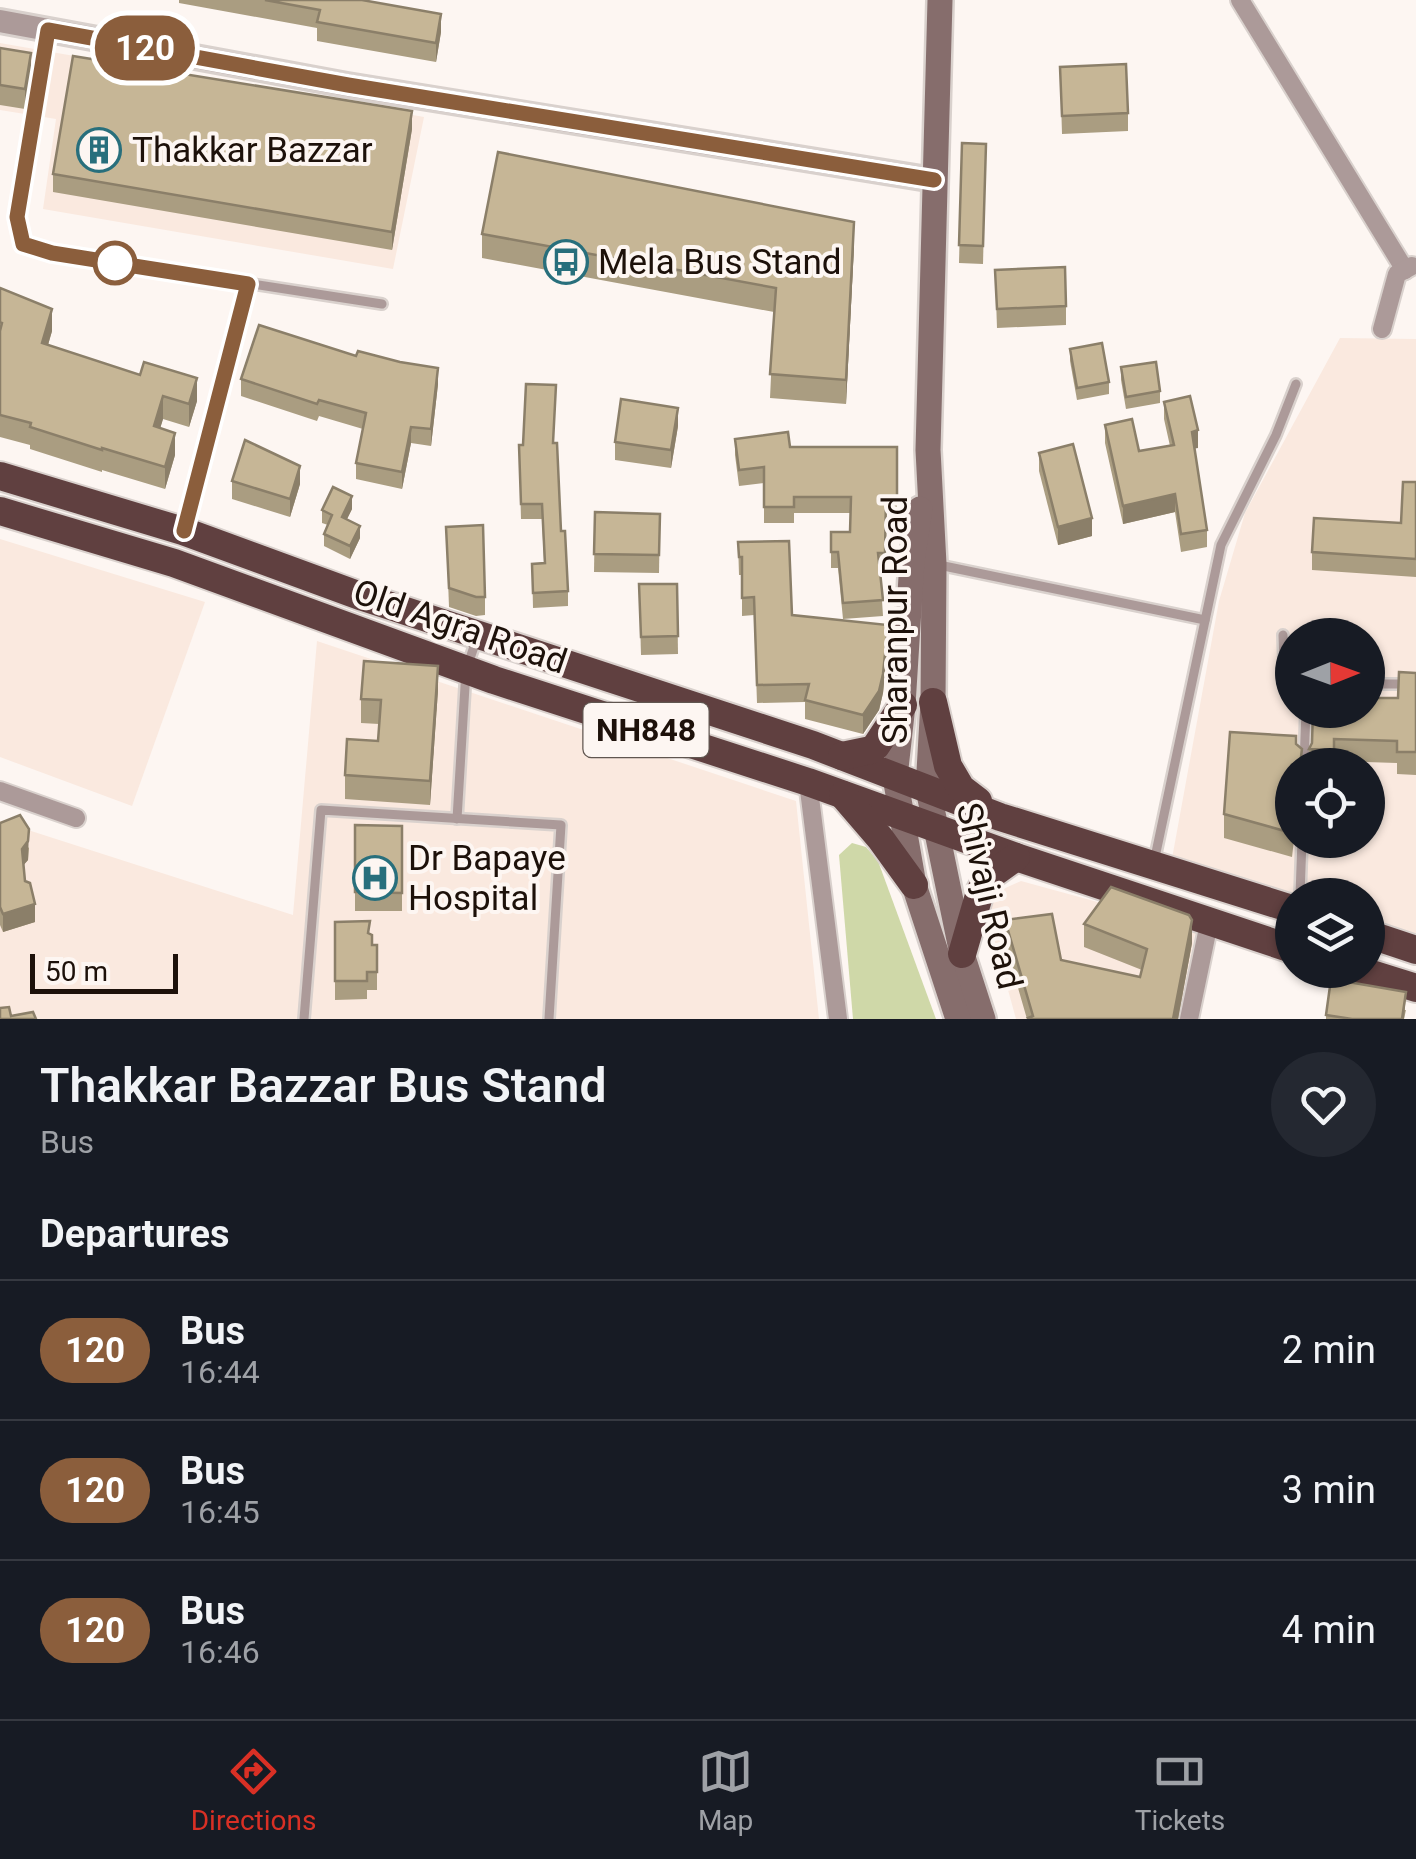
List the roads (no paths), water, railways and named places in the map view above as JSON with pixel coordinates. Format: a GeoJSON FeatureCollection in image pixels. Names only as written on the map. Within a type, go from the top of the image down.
{"type":"FeatureCollection","features":[{"type":"Feature","properties":{"kind":"highway","name":"Old Agra Road"},"geometry":{"type":"LineString","coordinates":[[0,476],[184,531],[363,597],[842,756],[1000,817],[1275,903]]}},
{"type":"Feature","properties":{"kind":"highway","name":"Old Agra Road"},"geometry":{"type":"LineString","coordinates":[[0,511],[174,563],[466,670],[808,782],[1275,944]]}},
{"type":"Feature","properties":{"kind":"highway"},"geometry":{"type":"LineString","coordinates":[[934,702],[954,779],[1000,817]]}},
{"type":"Feature","properties":{"kind":"highway"},"geometry":{"type":"LineString","coordinates":[[842,756],[876,746],[903,705]]}},
{"type":"Feature","properties":{"kind":"highway"},"geometry":{"type":"LineString","coordinates":[[843,794],[914,884]]}},
{"type":"Feature","properties":{"kind":"highway"},"geometry":{"type":"LineString","coordinates":[[962,954],[980,892],[988,878],[1016,857]]}},
{"type":"Feature","properties":{"kind":"highway"},"geometry":{"type":"LineString","coordinates":[[1385,940],[1416,950]]}},
{"type":"Feature","properties":{"kind":"highway"},"geometry":{"type":"LineString","coordinates":[[1385,978],[1416,988]]}},
{"type":"Feature","properties":{"kind":"main road","name":"Sharanpur Road"},"geometry":{"type":"LineString","coordinates":[[928,789],[934,702],[934,564],[928,450],[940,0]]}},
{"type":"Feature","properties":{"kind":"main road","name":"Sharanpur Road"},"geometry":{"type":"LineString","coordinates":[[895,776],[912,561],[928,450]]}},
{"type":"Feature","properties":{"kind":"main road","name":"Shivaji Road"},"geometry":{"type":"LineString","coordinates":[[895,776],[914,884],[958,1019]]}},
{"type":"Feature","properties":{"kind":"main road","name":"Shivaji Road"},"geometry":{"type":"LineString","coordinates":[[928,789],[962,954],[982,1019]]}},
{"type":"Feature","properties":{"kind":"street"},"geometry":{"type":"LineString","coordinates":[[1240,0],[1410,268],[1397,274],[1382,329]]}},
{"type":"Feature","properties":{"kind":"street"},"geometry":{"type":"LineString","coordinates":[[0,21],[348,85],[934,180]]}},
{"type":"Feature","properties":{"kind":"street"},"geometry":{"type":"LineString","coordinates":[[808,782],[838,1019]]}},
{"type":"Feature","properties":{"kind":"street"},"geometry":{"type":"LineString","coordinates":[[0,791],[76,818]]}},
{"type":"Feature","properties":{"kind":"street"},"geometry":{"type":"LineString","coordinates":[[1188,1019],[1209,923]]}},
{"type":"Feature","properties":{"kind":"lane"},"geometry":{"type":"LineString","coordinates":[[48,30],[17,217],[23,244],[52,253],[382,304]]}},
{"type":"Feature","properties":{"kind":"lane"},"geometry":{"type":"LineString","coordinates":[[184,531],[248,284]]}},
{"type":"Feature","properties":{"kind":"lane"},"geometry":{"type":"LineString","coordinates":[[1154,864],[1221,545],[1296,384]]}},
{"type":"Feature","properties":{"kind":"lane"},"geometry":{"type":"LineString","coordinates":[[934,564],[1205,620]]}},
{"type":"Feature","properties":{"kind":"lane"},"geometry":{"type":"LineString","coordinates":[[457,819],[466,670],[478,636]]}},
{"type":"Feature","properties":{"kind":"lane"},"geometry":{"type":"LineString","coordinates":[[1385,684],[1416,684]]}},
{"type":"Feature","properties":{"kind":"lane"},"geometry":{"type":"LineString","coordinates":[[304,1019],[321,810],[561,825],[549,1019]]}},
{"type":"Feature","properties":{"kind":"place","name":"Thakkar Bazzar"},"geometry":{"type":"Point","coordinates":[99,150]}},
{"type":"Feature","properties":{"kind":"place","name":"Mela Bus Stand"},"geometry":{"type":"Point","coordinates":[566,262]}},
{"type":"Feature","properties":{"kind":"place","name":"Dr Bapaye Hospital"},"geometry":{"type":"Point","coordinates":[375,878]}}]}
